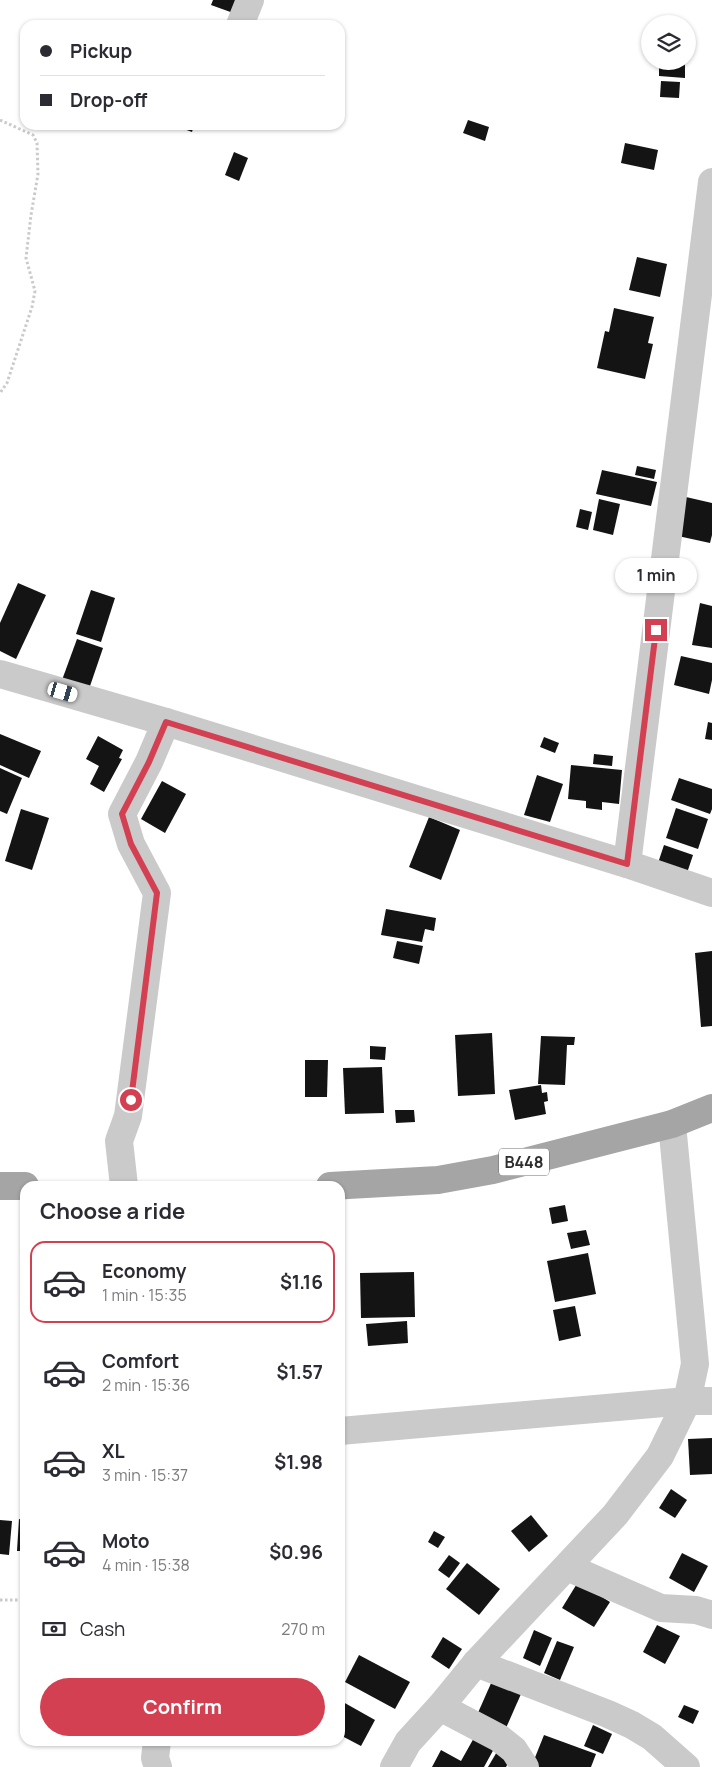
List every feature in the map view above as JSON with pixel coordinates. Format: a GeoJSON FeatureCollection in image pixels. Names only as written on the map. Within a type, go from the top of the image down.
{"type":"FeatureCollection","features":[{"type":"Feature","properties":{"kind":"main road","name":"B448"},"geometry":{"type":"LineString","coordinates":[[345,1185],[438,1180],[493,1170],[672,1124],[712,1108]]}},
{"type":"Feature","properties":{"kind":"main road"},"geometry":{"type":"LineString","coordinates":[[0,1186],[20,1186]]}},
{"type":"Feature","properties":{"kind":"street"},"geometry":{"type":"LineString","coordinates":[[242,20],[250,0]]}},
{"type":"Feature","properties":{"kind":"street"},"geometry":{"type":"LineString","coordinates":[[627,864],[712,182]]}},
{"type":"Feature","properties":{"kind":"street"},"geometry":{"type":"LineString","coordinates":[[0,674],[166,722],[627,864],[712,893]]}},
{"type":"Feature","properties":{"kind":"street"},"geometry":{"type":"LineString","coordinates":[[123,1181],[119,1141],[128,1116],[157,893],[131,844],[122,814],[149,762],[166,722]]}},
{"type":"Feature","properties":{"kind":"street"},"geometry":{"type":"LineString","coordinates":[[394,1767],[408,1742],[440,1707],[476,1662],[615,1515],[699,1401],[672,1124]]}},
{"type":"Feature","properties":{"kind":"street"},"geometry":{"type":"LineString","coordinates":[[345,1431],[699,1401]]}},
{"type":"Feature","properties":{"kind":"street"},"geometry":{"type":"LineString","coordinates":[[567,1567],[661,1608],[696,1610],[712,1615]]}},
{"type":"Feature","properties":{"kind":"street"},"geometry":{"type":"LineString","coordinates":[[476,1662],[632,1725],[652,1737],[686,1767]]}},
{"type":"Feature","properties":{"kind":"street"},"geometry":{"type":"LineString","coordinates":[[440,1707],[499,1738],[514,1750],[525,1767]]}},
{"type":"Feature","properties":{"kind":"street"},"geometry":{"type":"LineString","coordinates":[[156,1746],[155,1758],[158,1767]]}},
{"type":"Feature","properties":{"kind":"path"},"geometry":{"type":"LineString","coordinates":[[0,120],[20,129]]}},
{"type":"Feature","properties":{"kind":"path"},"geometry":{"type":"LineString","coordinates":[[0,393],[7,383],[32,307],[34,291],[26,258],[30,215],[38,174],[37,143],[33,135],[22,130]]}},
{"type":"Feature","properties":{"kind":"path"},"geometry":{"type":"LineString","coordinates":[[0,1600],[20,1600]]}},
{"type":"Feature","properties":{"kind":"building"},"geometry":{"type":"Polygon","coordinates":[[[213,0],[239,0],[236,14],[211,5],[213,0]]]}},
{"type":"Feature","properties":{"kind":"building"},"geometry":{"type":"Polygon","coordinates":[[[659,70],[685,70],[685,78],[659,76],[659,70]]]}},
{"type":"Feature","properties":{"kind":"building"},"geometry":{"type":"Polygon","coordinates":[[[661,81],[680,82],[679,98],[660,97],[661,81]]]}},
{"type":"Feature","properties":{"kind":"building"},"geometry":{"type":"Polygon","coordinates":[[[468,120],[489,127],[485,141],[463,133],[468,120]]]}},
{"type":"Feature","properties":{"kind":"building"},"geometry":{"type":"Polygon","coordinates":[[[625,143],[658,150],[654,170],[621,163],[625,143]]]}},
{"type":"Feature","properties":{"kind":"building"},"geometry":{"type":"Polygon","coordinates":[[[234,152],[248,158],[239,181],[225,175],[234,152]]]}},
{"type":"Feature","properties":{"kind":"building"},"geometry":{"type":"Polygon","coordinates":[[[637,257],[667,264],[660,297],[629,290],[637,257]]]}},
{"type":"Feature","properties":{"kind":"building"},"geometry":{"type":"Polygon","coordinates":[[[614,308],[654,317],[648,343],[653,344],[645,379],[597,368],[605,331],[609,332],[614,308]]]}},
{"type":"Feature","properties":{"kind":"building"},"geometry":{"type":"Polygon","coordinates":[[[637,466],[656,470],[654,479],[635,475],[637,466]]]}},
{"type":"Feature","properties":{"kind":"building"},"geometry":{"type":"Polygon","coordinates":[[[602,470],[657,482],[651,506],[596,494],[602,470]]]}},
{"type":"Feature","properties":{"kind":"building"},"geometry":{"type":"Polygon","coordinates":[[[686,497],[712,503],[712,535],[710,543],[678,536],[686,497]]]}},
{"type":"Feature","properties":{"kind":"building"},"geometry":{"type":"Polygon","coordinates":[[[599,499],[620,504],[613,535],[593,530],[599,499]]]}},
{"type":"Feature","properties":{"kind":"building"},"geometry":{"type":"Polygon","coordinates":[[[580,509],[592,512],[588,530],[576,527],[580,509]]]}},
{"type":"Feature","properties":{"kind":"building"},"geometry":{"type":"Polygon","coordinates":[[[18,583],[46,595],[16,659],[0,651],[0,623],[18,583]]]}},
{"type":"Feature","properties":{"kind":"building"},"geometry":{"type":"Polygon","coordinates":[[[91,590],[115,598],[101,642],[76,634],[91,590]]]}},
{"type":"Feature","properties":{"kind":"building"},"geometry":{"type":"Polygon","coordinates":[[[700,603],[712,606],[712,648],[692,645],[700,603]]]}},
{"type":"Feature","properties":{"kind":"building"},"geometry":{"type":"Polygon","coordinates":[[[77,639],[103,648],[89,689],[62,680],[77,639]]]}},
{"type":"Feature","properties":{"kind":"building"},"geometry":{"type":"Polygon","coordinates":[[[681,656],[712,663],[712,680],[709,694],[674,685],[681,656]]]}},
{"type":"Feature","properties":{"kind":"building"},"geometry":{"type":"Polygon","coordinates":[[[708,722],[712,723],[712,740],[705,739],[708,722]]]}},
{"type":"Feature","properties":{"kind":"building"},"geometry":{"type":"Polygon","coordinates":[[[0,734],[41,751],[29,778],[0,765],[0,734]]]}},
{"type":"Feature","properties":{"kind":"building"},"geometry":{"type":"Polygon","coordinates":[[[98,736],[123,750],[119,758],[122,759],[104,792],[90,784],[99,766],[86,759],[98,736]]]}},
{"type":"Feature","properties":{"kind":"building"},"geometry":{"type":"Polygon","coordinates":[[[544,737],[559,743],[555,753],[540,747],[544,737]]]}},
{"type":"Feature","properties":{"kind":"building"},"geometry":{"type":"Polygon","coordinates":[[[594,754],[613,756],[612,766],[593,764],[594,754]]]}},
{"type":"Feature","properties":{"kind":"building"},"geometry":{"type":"Polygon","coordinates":[[[571,765],[622,770],[619,804],[602,802],[602,810],[586,808],[586,801],[568,799],[571,765]]]}},
{"type":"Feature","properties":{"kind":"building"},"geometry":{"type":"Polygon","coordinates":[[[0,768],[22,778],[7,814],[0,811],[0,768]]]}},
{"type":"Feature","properties":{"kind":"building"},"geometry":{"type":"Polygon","coordinates":[[[537,775],[563,784],[550,822],[524,815],[537,775]]]}},
{"type":"Feature","properties":{"kind":"building"},"geometry":{"type":"Polygon","coordinates":[[[679,778],[712,789],[712,809],[710,814],[671,800],[679,778]]]}},
{"type":"Feature","properties":{"kind":"building"},"geometry":{"type":"Polygon","coordinates":[[[162,781],[186,794],[165,833],[141,819],[162,781]]]}},
{"type":"Feature","properties":{"kind":"building"},"geometry":{"type":"Polygon","coordinates":[[[676,808],[708,819],[698,849],[666,838],[676,808]]]}},
{"type":"Feature","properties":{"kind":"building"},"geometry":{"type":"Polygon","coordinates":[[[21,809],[49,818],[32,870],[5,861],[21,809]]]}},
{"type":"Feature","properties":{"kind":"building"},"geometry":{"type":"Polygon","coordinates":[[[429,817],[460,830],[441,880],[409,867],[429,817]]]}},
{"type":"Feature","properties":{"kind":"building"},"geometry":{"type":"Polygon","coordinates":[[[664,845],[693,855],[687,873],[658,863],[664,845]]]}},
{"type":"Feature","properties":{"kind":"building"},"geometry":{"type":"Polygon","coordinates":[[[386,909],[436,918],[434,931],[425,929],[422,942],[381,935],[386,909]]]}},
{"type":"Feature","properties":{"kind":"building"},"geometry":{"type":"Polygon","coordinates":[[[397,941],[423,946],[419,964],[393,958],[397,941]]]}},
{"type":"Feature","properties":{"kind":"building"},"geometry":{"type":"Polygon","coordinates":[[[712,951],[712,1026],[701,1027],[695,953],[712,951]]]}},
{"type":"Feature","properties":{"kind":"building"},"geometry":{"type":"Polygon","coordinates":[[[492,1033],[495,1094],[458,1096],[455,1035],[492,1033]]]}},
{"type":"Feature","properties":{"kind":"building"},"geometry":{"type":"Polygon","coordinates":[[[541,1036],[575,1037],[574,1045],[567,1045],[565,1085],[538,1084],[541,1036]]]}},
{"type":"Feature","properties":{"kind":"building"},"geometry":{"type":"Polygon","coordinates":[[[370,1046],[386,1047],[385,1060],[370,1059],[370,1046]]]}},
{"type":"Feature","properties":{"kind":"building"},"geometry":{"type":"Polygon","coordinates":[[[305,1060],[328,1060],[327,1097],[305,1097],[305,1060]]]}},
{"type":"Feature","properties":{"kind":"building"},"geometry":{"type":"Polygon","coordinates":[[[382,1067],[384,1113],[345,1114],[343,1068],[382,1067]]]}},
{"type":"Feature","properties":{"kind":"building"},"geometry":{"type":"Polygon","coordinates":[[[541,1085],[542,1093],[547,1092],[548,1101],[544,1102],[546,1114],[515,1120],[509,1090],[541,1085]]]}},
{"type":"Feature","properties":{"kind":"building"},"geometry":{"type":"Polygon","coordinates":[[[395,1110],[414,1110],[415,1122],[396,1123],[395,1110]]]}},
{"type":"Feature","properties":{"kind":"building"},"geometry":{"type":"Polygon","coordinates":[[[565,1205],[568,1221],[552,1224],[549,1208],[565,1205]]]}},
{"type":"Feature","properties":{"kind":"building"},"geometry":{"type":"Polygon","coordinates":[[[586,1230],[590,1245],[571,1249],[567,1233],[586,1230]]]}},
{"type":"Feature","properties":{"kind":"building"},"geometry":{"type":"Polygon","coordinates":[[[588,1253],[596,1294],[555,1302],[547,1261],[588,1253]]]}},
{"type":"Feature","properties":{"kind":"building"},"geometry":{"type":"Polygon","coordinates":[[[414,1272],[415,1317],[361,1318],[360,1273],[414,1272]]]}},
{"type":"Feature","properties":{"kind":"building"},"geometry":{"type":"Polygon","coordinates":[[[575,1306],[581,1336],[559,1341],[553,1310],[575,1306]]]}},
{"type":"Feature","properties":{"kind":"building"},"geometry":{"type":"Polygon","coordinates":[[[407,1321],[408,1343],[368,1346],[366,1324],[407,1321]]]}},
{"type":"Feature","properties":{"kind":"building"},"geometry":{"type":"Polygon","coordinates":[[[712,1438],[712,1474],[690,1475],[688,1439],[712,1438]]]}},
{"type":"Feature","properties":{"kind":"building"},"geometry":{"type":"Polygon","coordinates":[[[671,1489],[687,1500],[675,1518],[659,1508],[671,1489]]]}},
{"type":"Feature","properties":{"kind":"building"},"geometry":{"type":"Polygon","coordinates":[[[531,1515],[548,1536],[529,1552],[511,1531],[531,1515]]]}},
{"type":"Feature","properties":{"kind":"building"},"geometry":{"type":"Polygon","coordinates":[[[19,1519],[20,1551],[17,1551],[19,1519]]]}},
{"type":"Feature","properties":{"kind":"building"},"geometry":{"type":"Polygon","coordinates":[[[0,1520],[12,1521],[9,1555],[0,1554],[0,1520]]]}},
{"type":"Feature","properties":{"kind":"building"},"geometry":{"type":"Polygon","coordinates":[[[434,1531],[445,1537],[438,1548],[428,1542],[434,1531]]]}},
{"type":"Feature","properties":{"kind":"building"},"geometry":{"type":"Polygon","coordinates":[[[682,1553],[708,1566],[694,1592],[669,1578],[682,1553]]]}},
{"type":"Feature","properties":{"kind":"building"},"geometry":{"type":"Polygon","coordinates":[[[449,1555],[460,1563],[449,1578],[438,1570],[449,1555]]]}},
{"type":"Feature","properties":{"kind":"building"},"geometry":{"type":"Polygon","coordinates":[[[467,1563],[500,1589],[479,1615],[446,1589],[467,1563]]]}},
{"type":"Feature","properties":{"kind":"building"},"geometry":{"type":"Polygon","coordinates":[[[578,1582],[610,1602],[594,1627],[562,1608],[578,1582]]]}},
{"type":"Feature","properties":{"kind":"building"},"geometry":{"type":"Polygon","coordinates":[[[657,1625],[680,1636],[665,1664],[643,1652],[657,1625]]]}},
{"type":"Feature","properties":{"kind":"building"},"geometry":{"type":"Polygon","coordinates":[[[534,1630],[552,1638],[540,1666],[523,1658],[534,1630]]]}},
{"type":"Feature","properties":{"kind":"building"},"geometry":{"type":"Polygon","coordinates":[[[443,1637],[462,1649],[449,1669],[431,1657],[443,1637]]]}},
{"type":"Feature","properties":{"kind":"building"},"geometry":{"type":"Polygon","coordinates":[[[557,1641],[574,1647],[560,1680],[544,1673],[557,1641]]]}},
{"type":"Feature","properties":{"kind":"building"},"geometry":{"type":"Polygon","coordinates":[[[359,1655],[410,1682],[395,1709],[345,1682],[359,1655]]]}},
{"type":"Feature","properties":{"kind":"building"},"geometry":{"type":"Polygon","coordinates":[[[492,1681],[521,1694],[506,1728],[477,1715],[492,1681]]]}},
{"type":"Feature","properties":{"kind":"building"},"geometry":{"type":"Polygon","coordinates":[[[345,1703],[375,1720],[361,1746],[345,1738],[345,1703]]]}},
{"type":"Feature","properties":{"kind":"building"},"geometry":{"type":"Polygon","coordinates":[[[684,1705],[699,1711],[693,1724],[678,1717],[684,1705]]]}},
{"type":"Feature","properties":{"kind":"building"},"geometry":{"type":"Polygon","coordinates":[[[593,1725],[612,1734],[603,1754],[584,1746],[593,1725]]]}},
{"type":"Feature","properties":{"kind":"building"},"geometry":{"type":"Polygon","coordinates":[[[544,1735],[596,1754],[591,1767],[537,1767],[532,1765],[544,1735]]]}},
{"type":"Feature","properties":{"kind":"building"},"geometry":{"type":"Polygon","coordinates":[[[475,1736],[495,1747],[484,1767],[432,1767],[441,1750],[461,1761],[475,1736]]]}},
{"type":"Feature","properties":{"kind":"building"},"geometry":{"type":"Polygon","coordinates":[[[498,1750],[511,1758],[506,1767],[488,1767],[498,1750]]]}},
{"type":"Feature","properties":{"kind":"route"},"geometry":{"type":"LineString","coordinates":[[131,1100],[157,893],[131,844],[122,814],[149,762],[166,722],[627,864],[656,630]]}}]}
